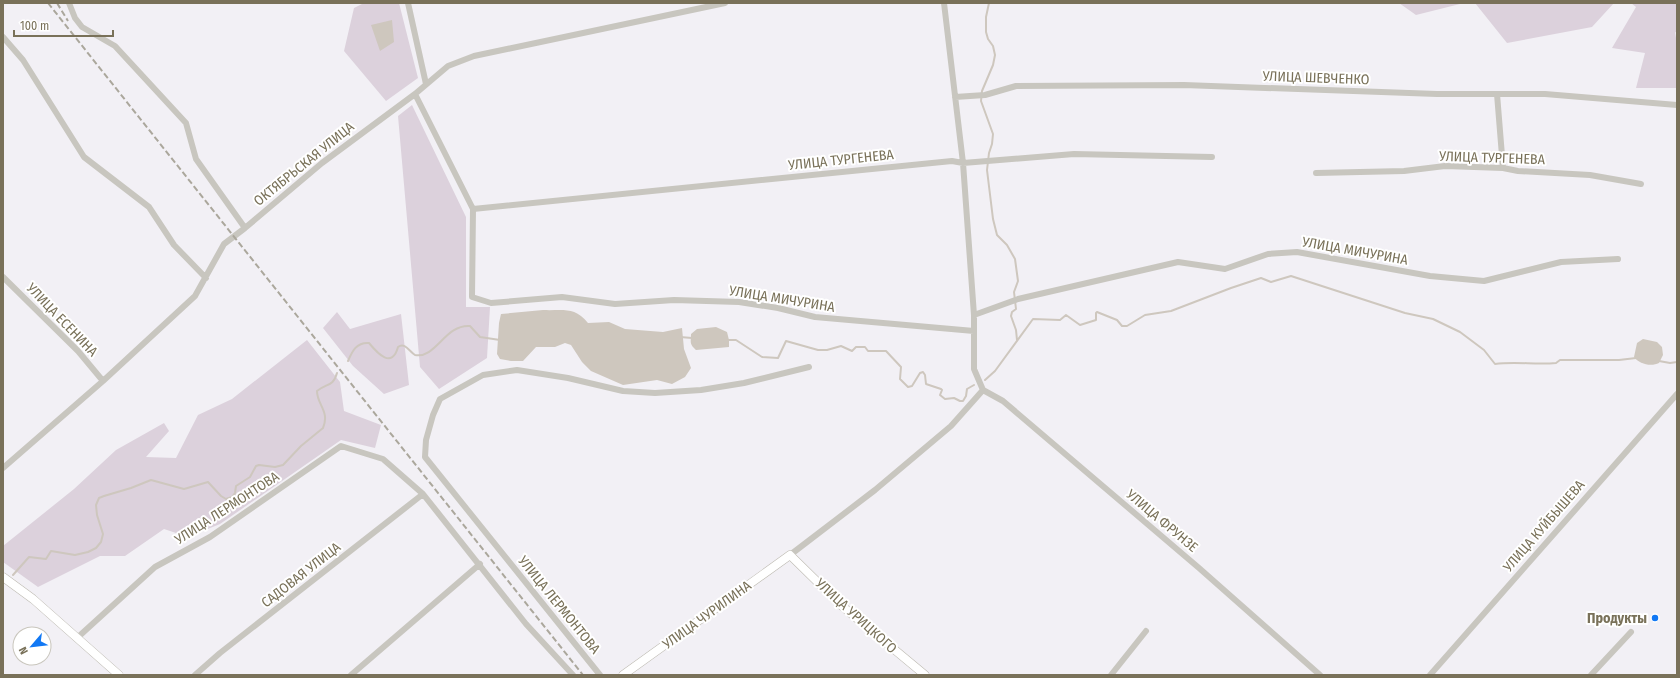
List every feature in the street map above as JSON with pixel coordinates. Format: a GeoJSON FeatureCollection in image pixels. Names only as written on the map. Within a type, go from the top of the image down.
{"type":"FeatureCollection","features":[{"type":"Feature","properties":{"kind":"street"},"geometry":{"type":"LineString","coordinates":[[69,3],[75,18],[82,27],[115,46],[186,123],[196,159],[245,228]]}},
{"type":"Feature","properties":{"kind":"street"},"geometry":{"type":"LineString","coordinates":[[408,3],[426,84]]}},
{"type":"Feature","properties":{"kind":"street","name":"ОКТЯБРЬСКАЯ УЛИЦА"},"geometry":{"type":"LineString","coordinates":[[3,468],[104,381],[195,296],[224,244],[322,163],[415,94],[448,66],[474,56],[724,3]]}},
{"type":"Feature","properties":{"kind":"street"},"geometry":{"type":"LineString","coordinates":[[790,555],[875,490],[945,431],[983,390],[974,368],[974,315],[963,163],[944,3]]}},
{"type":"Feature","properties":{"kind":"street"},"geometry":{"type":"LineString","coordinates":[[3,37],[23,60],[84,157],[149,207],[174,245],[206,278]]}},
{"type":"Feature","properties":{"kind":"street","name":"УЛИЦА ШЕВЧЕНКО"},"geometry":{"type":"LineString","coordinates":[[955,97],[985,95],[1016,86],[1184,85],[1437,94],[1546,94],[1677,106]]}},
{"type":"Feature","properties":{"kind":"street"},"geometry":{"type":"LineString","coordinates":[[415,94],[473,209]]}},
{"type":"Feature","properties":{"kind":"street"},"geometry":{"type":"LineString","coordinates":[[1497,94],[1503,168]]}},
{"type":"Feature","properties":{"kind":"street","name":"УЛИЦА ТУРГЕНЕВА"},"geometry":{"type":"LineString","coordinates":[[473,209],[944,162],[963,163],[1074,154],[1212,157]]}},
{"type":"Feature","properties":{"kind":"street","name":"УЛИЦА ТУРГЕНЕВА"},"geometry":{"type":"LineString","coordinates":[[1316,173],[1404,170],[1445,166],[1503,168],[1518,171],[1590,175],[1641,184]]}},
{"type":"Feature","properties":{"kind":"street","name":"УЛИЦА МИЧУРИНА"},"geometry":{"type":"LineString","coordinates":[[473,209],[472,297],[491,303],[562,297],[615,304],[674,300],[738,302],[778,308],[815,317],[974,331]]}},
{"type":"Feature","properties":{"kind":"street","name":"УЛИЦА МИЧУРИНА"},"geometry":{"type":"LineString","coordinates":[[974,315],[1018,299],[1178,262],[1225,269],[1268,254],[1297,252],[1430,276],[1484,281],[1561,262],[1618,259]]}},
{"type":"Feature","properties":{"kind":"street","name":"УЛИЦА ЕСЕНИНА"},"geometry":{"type":"LineString","coordinates":[[3,277],[78,350],[104,381]]}},
{"type":"Feature","properties":{"kind":"street","name":"УЛИЦА ЛЕРМОНТОВА"},"geometry":{"type":"LineString","coordinates":[[600,675],[425,457],[426,440],[433,415],[440,399],[482,375],[517,370],[568,378],[623,391],[655,393],[701,390],[744,383],[809,367]]}},
{"type":"Feature","properties":{"kind":"street","name":"УЛИЦА ФРУНЗЕ"},"geometry":{"type":"LineString","coordinates":[[983,390],[1003,401],[1199,568],[1320,675]]}},
{"type":"Feature","properties":{"kind":"street","name":"УЛИЦА КУЙБЫШЕВА"},"geometry":{"type":"LineString","coordinates":[[1430,675],[1677,394]]}},
{"type":"Feature","properties":{"kind":"street","name":"УЛИЦА ЛЕРМОНТОВА"},"geometry":{"type":"LineString","coordinates":[[77,638],[155,567],[210,537],[341,446],[383,459],[423,494]]}},
{"type":"Feature","properties":{"kind":"street"},"geometry":{"type":"LineString","coordinates":[[423,494],[480,564],[526,624],[573,675]]}},
{"type":"Feature","properties":{"kind":"street","name":"САДОВАЯ УЛИЦА"},"geometry":{"type":"LineString","coordinates":[[195,675],[423,494]]}},
{"type":"Feature","properties":{"kind":"street","name":"УЛИЦА ЧУРИЛИНА"},"geometry":{"type":"LineString","coordinates":[[623,675],[790,555]]}},
{"type":"Feature","properties":{"kind":"street","name":"УЛИЦА УРИЦКОГО"},"geometry":{"type":"LineString","coordinates":[[790,555],[842,606],[924,675]]}},
{"type":"Feature","properties":{"kind":"street"},"geometry":{"type":"LineString","coordinates":[[351,675],[480,564]]}},
{"type":"Feature","properties":{"kind":"street"},"geometry":{"type":"LineString","coordinates":[[3,577],[33,599],[119,675]]}},
{"type":"Feature","properties":{"kind":"street"},"geometry":{"type":"LineString","coordinates":[[1111,675],[1146,631]]}},
{"type":"Feature","properties":{"kind":"street"},"geometry":{"type":"LineString","coordinates":[[1591,675],[1631,632]]}},
{"type":"Feature","properties":{"kind":"shaded area"},"geometry":{"type":"Polygon","coordinates":[[[364,3],[399,3],[418,78],[386,101],[344,51],[354,8],[364,3]]]}},
{"type":"Feature","properties":{"kind":"shaded area"},"geometry":{"type":"Polygon","coordinates":[[[1399,3],[1464,3],[1416,15],[1399,3]]]}},
{"type":"Feature","properties":{"kind":"shaded area"},"geometry":{"type":"Polygon","coordinates":[[[1475,3],[1614,3],[1592,27],[1507,43],[1475,3]]]}},
{"type":"Feature","properties":{"kind":"shaded area"},"geometry":{"type":"Polygon","coordinates":[[[1631,3],[1677,3],[1677,33],[1675,32],[1677,44],[1677,88],[1636,88],[1645,53],[1612,48],[1636,7],[1631,3]]]}},
{"type":"Feature","properties":{"kind":"shaded area"},"geometry":{"type":"Polygon","coordinates":[[[392,20],[394,42],[380,51],[371,25],[392,20]]]}},
{"type":"Feature","properties":{"kind":"shaded area"},"geometry":{"type":"Polygon","coordinates":[[[412,105],[466,217],[466,307],[490,307],[487,358],[439,389],[420,367],[398,116],[412,105]]]}},
{"type":"Feature","properties":{"kind":"shaded area"},"geometry":{"type":"Polygon","coordinates":[[[543,310],[568,310],[578,314],[588,323],[609,322],[625,329],[663,332],[682,328],[684,349],[691,368],[685,377],[672,384],[657,380],[623,385],[591,371],[582,362],[571,345],[565,343],[555,347],[536,347],[523,361],[500,359],[497,354],[501,314],[543,310]]]}},
{"type":"Feature","properties":{"kind":"shaded area"},"geometry":{"type":"Polygon","coordinates":[[[337,312],[350,329],[401,314],[409,385],[384,394],[353,366],[323,328],[337,312]]]}},
{"type":"Feature","properties":{"kind":"shaded area"},"geometry":{"type":"Polygon","coordinates":[[[716,327],[727,332],[729,347],[696,350],[692,346],[691,334],[697,329],[716,327]]]}},
{"type":"Feature","properties":{"kind":"shaded area"},"geometry":{"type":"Polygon","coordinates":[[[1643,339],[1657,342],[1662,347],[1663,355],[1659,363],[1652,365],[1645,364],[1634,357],[1637,343],[1643,339]]]}},
{"type":"Feature","properties":{"kind":"shaded area"},"geometry":{"type":"Polygon","coordinates":[[[307,340],[340,382],[344,411],[381,425],[375,448],[341,440],[220,524],[188,537],[164,529],[125,556],[100,556],[38,587],[3,562],[3,546],[74,489],[116,450],[164,423],[169,431],[146,457],[176,458],[198,415],[232,399],[307,340]]]}},
{"type":"Feature","properties":{"kind":"waterway"},"geometry":{"type":"LineString","coordinates":[[989,3],[986,17],[986,32],[988,39],[993,46],[995,55],[993,65],[982,91],[981,101],[993,134],[987,170],[993,219],[997,235],[1007,245],[1015,259],[1018,281],[1014,292],[1016,309],[1012,312],[1011,316],[1016,330],[1017,340]]}},
{"type":"Feature","properties":{"kind":"waterway"},"geometry":{"type":"LineString","coordinates":[[985,380],[995,371],[1033,319],[1060,320],[1066,315],[1080,325],[1096,320],[1097,312],[1117,320],[1122,326],[1127,326],[1145,315],[1171,311],[1261,278],[1271,282],[1291,276],[1405,313],[1433,319],[1460,332],[1484,350],[1495,364],[1556,363],[1560,360],[1619,360],[1636,358]]}},
{"type":"Feature","properties":{"kind":"waterway"},"geometry":{"type":"LineString","coordinates":[[348,361],[355,348],[365,343],[369,343],[381,355],[389,358],[395,354],[400,346],[405,346],[415,355],[422,355],[429,352],[447,335],[461,327],[470,326],[480,337],[500,340]]}},
{"type":"Feature","properties":{"kind":"waterway"},"geometry":{"type":"LineString","coordinates":[[680,337],[692,338]]}},
{"type":"Feature","properties":{"kind":"waterway"},"geometry":{"type":"LineString","coordinates":[[728,340],[736,340],[762,357],[778,358],[786,341],[818,350],[827,350],[841,346],[852,351],[856,347],[865,347],[868,351],[886,351],[901,367],[900,379],[908,387],[912,386],[920,373],[923,372],[925,375],[926,384],[941,389],[940,395],[945,399],[954,398],[963,401],[966,396],[967,389],[974,385]]}},
{"type":"Feature","properties":{"kind":"waterway"},"geometry":{"type":"LineString","coordinates":[[1659,361],[1670,363],[1677,362]]}},
{"type":"Feature","properties":{"kind":"waterway"},"geometry":{"type":"LineString","coordinates":[[13,575],[29,557],[46,559],[51,551],[75,555],[88,552],[96,548],[101,542],[103,534],[97,515],[96,505],[99,498],[104,496],[151,480],[184,489],[208,482],[221,496],[226,499],[232,497],[235,493],[236,486],[250,477],[256,466],[275,467],[283,465],[301,446],[323,428],[325,417],[317,391],[332,383],[337,373]]}},
{"type":"Feature","properties":{"kind":"railway"},"geometry":{"type":"LineString","coordinates":[[48,3],[583,675]]}},
{"type":"Feature","properties":{"kind":"railway"},"geometry":{"type":"LineString","coordinates":[[57,3],[68,21]]}},
{"type":"Feature","properties":{"kind":"place","name":"Продукты"},"geometry":{"type":"Point","coordinates":[1655,618]}}]}
